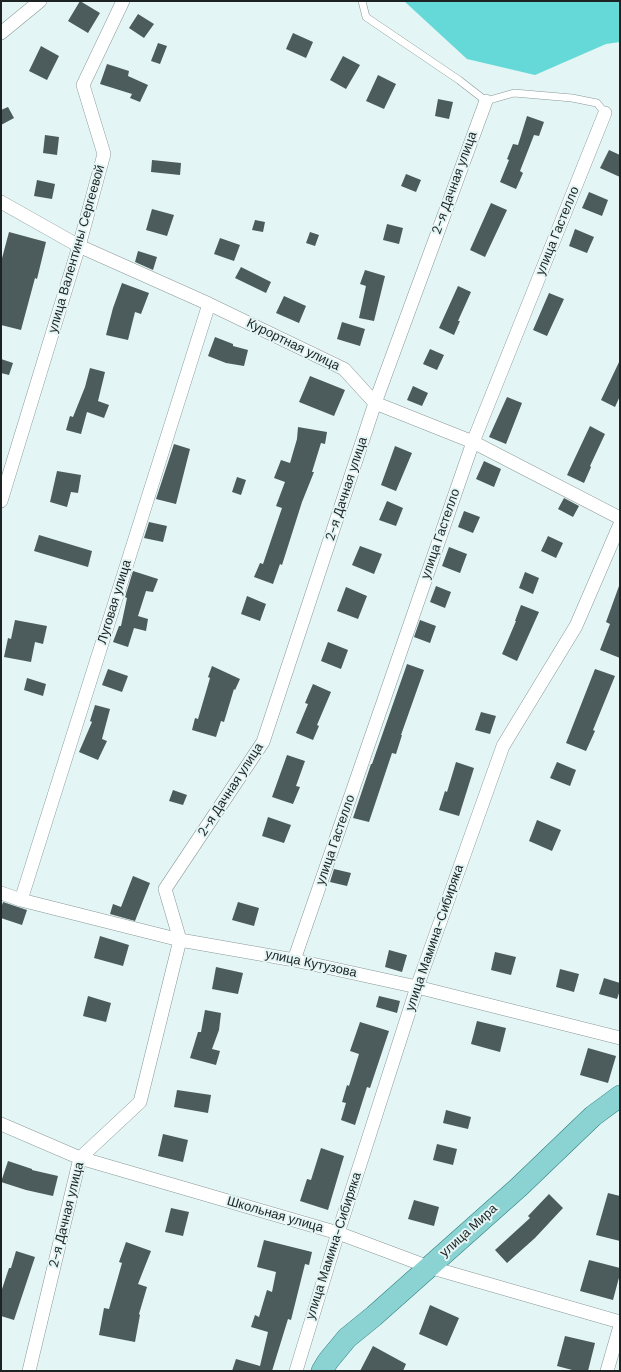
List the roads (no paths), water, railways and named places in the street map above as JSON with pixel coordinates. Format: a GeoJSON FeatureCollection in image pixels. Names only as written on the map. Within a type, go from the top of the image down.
{"type":"FeatureCollection","features":[{"type":"Feature","properties":{"kind":"main road","name":"улица Мира"},"geometry":{"type":"LineString","coordinates":[[322,1371],[328,1361],[347,1338],[374,1316],[519,1187],[593,1116],[620,1096]]}},
{"type":"Feature","properties":{"kind":"street"},"geometry":{"type":"LineString","coordinates":[[1,33],[40,1]]}},
{"type":"Feature","properties":{"kind":"street","name":"улица Валентины Сергеевой"},"geometry":{"type":"LineString","coordinates":[[1,501],[79,246],[104,154],[83,85],[123,1]]}},
{"type":"Feature","properties":{"kind":"street","name":"2-я Дачная улица"},"geometry":{"type":"LineString","coordinates":[[29,1371],[80,1158],[140,1102],[180,940],[165,889],[263,742],[375,403],[486,101]]}},
{"type":"Feature","properties":{"kind":"street","name":"улица Гастелло"},"geometry":{"type":"LineString","coordinates":[[294,960],[473,442],[605,113]]}},
{"type":"Feature","properties":{"kind":"street","name":"Курортная улица"},"geometry":{"type":"LineString","coordinates":[[1,202],[79,246],[209,304],[344,369],[375,403],[473,442],[620,518]]}},
{"type":"Feature","properties":{"kind":"street","name":"Луговая улица"},"geometry":{"type":"LineString","coordinates":[[21,900],[209,304]]}},
{"type":"Feature","properties":{"kind":"street","name":"улица Мамина-Сибиряка"},"geometry":{"type":"LineString","coordinates":[[296,1371],[338,1233],[417,987],[503,746],[576,626],[620,524]]}},
{"type":"Feature","properties":{"kind":"street","name":"улица Кутузова"},"geometry":{"type":"LineString","coordinates":[[1,893],[21,900],[180,940],[294,960],[417,987],[620,1038]]}},
{"type":"Feature","properties":{"kind":"street","name":"Школьная улица"},"geometry":{"type":"LineString","coordinates":[[1,1124],[80,1158],[338,1233],[429,1267],[620,1322]]}},
{"type":"Feature","properties":{"kind":"street"},"geometry":{"type":"LineString","coordinates":[[607,1371],[620,1326]]}},
{"type":"Feature","properties":{"kind":"lane"},"geometry":{"type":"LineString","coordinates":[[362,1],[366,17],[486,101],[514,93],[572,98],[597,103],[605,113]]}}]}
